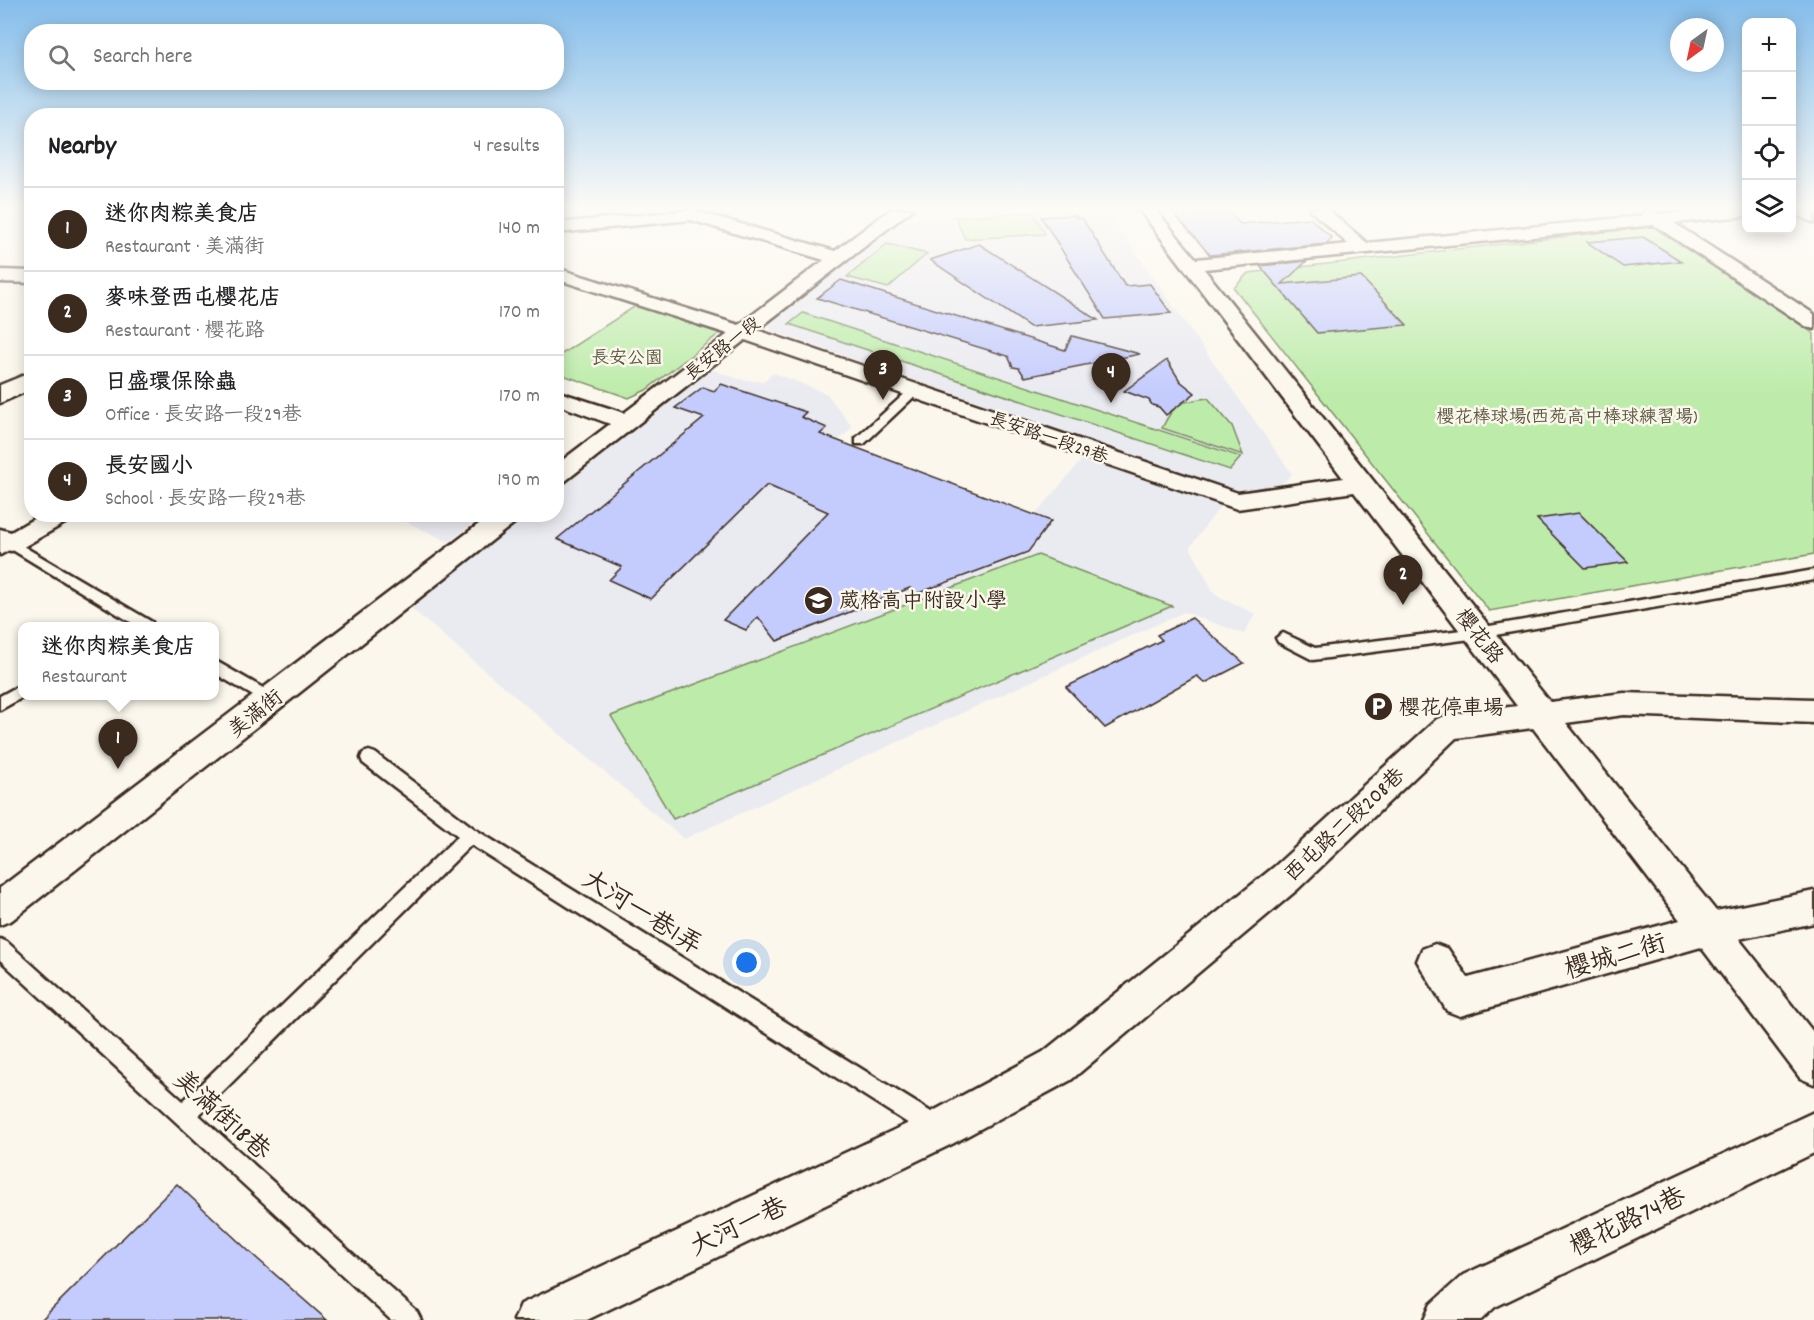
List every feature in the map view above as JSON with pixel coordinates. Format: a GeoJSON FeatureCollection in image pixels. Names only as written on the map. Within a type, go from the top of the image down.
{"type":"FeatureCollection","features":[{"type":"Feature","properties":{"kind":"street","name":"長安路一段"},"geometry":{"type":"LineString","coordinates":[[627,422],[822,271]]}},
{"type":"Feature","properties":{"kind":"street","name":"櫻花路"},"geometry":{"type":"LineString","coordinates":[[1195,271],[1814,1064]]}},
{"type":"Feature","properties":{"kind":"street"},"geometry":{"type":"LineString","coordinates":[[1734,271],[1814,323]]}},
{"type":"Feature","properties":{"kind":"street"},"geometry":{"type":"LineString","coordinates":[[0,276],[24,277]]}},
{"type":"Feature","properties":{"kind":"street","name":"長安路一段29巷"},"geometry":{"type":"LineString","coordinates":[[564,276],[742,332],[1237,501],[1361,483]]}},
{"type":"Feature","properties":{"kind":"street"},"geometry":{"type":"LineString","coordinates":[[0,394],[24,383]]}},
{"type":"Feature","properties":{"kind":"street"},"geometry":{"type":"LineString","coordinates":[[564,400],[627,422]]}},
{"type":"Feature","properties":{"kind":"street"},"geometry":{"type":"LineString","coordinates":[[564,471],[627,422]]}},
{"type":"Feature","properties":{"kind":"street"},"geometry":{"type":"LineString","coordinates":[[4,543],[45,522]]}},
{"type":"Feature","properties":{"kind":"street","name":"美滿街"},"geometry":{"type":"LineString","coordinates":[[0,909],[499,522]]}},
{"type":"Feature","properties":{"kind":"street","name":"西屯路二段208巷"},"geometry":{"type":"LineString","coordinates":[[938,1130],[1057,1066],[1286,878],[1448,727],[1624,704],[1814,711]]}},
{"type":"Feature","properties":{"kind":"street","name":"櫻城二街"},"geometry":{"type":"LineString","coordinates":[[1436,961],[1461,998],[1708,929],[1814,907]]}},
{"type":"Feature","properties":{"kind":"street","name":"大河一巷"},"geometry":{"type":"LineString","coordinates":[[537,1320],[938,1130]]}},
{"type":"Feature","properties":{"kind":"street","name":"櫻花路74巷"},"geometry":{"type":"LineString","coordinates":[[1447,1320],[1479,1291],[1814,1132]]}},
{"type":"Feature","properties":{"kind":"lane"},"geometry":{"type":"LineString","coordinates":[[860,441],[914,391]]}},
{"type":"Feature","properties":{"kind":"lane"},"geometry":{"type":"LineString","coordinates":[[4,543],[140,622]]}},
{"type":"Feature","properties":{"kind":"lane"},"geometry":{"type":"LineString","coordinates":[[1283,638],[1314,654],[1478,633],[1814,575]]}},
{"type":"Feature","properties":{"kind":"lane"},"geometry":{"type":"LineString","coordinates":[[125,622],[132,617]]}},
{"type":"Feature","properties":{"kind":"lane"},"geometry":{"type":"LineString","coordinates":[[219,669],[272,700]]}},
{"type":"Feature","properties":{"kind":"lane"},"geometry":{"type":"LineString","coordinates":[[0,704],[18,693]]}},
{"type":"Feature","properties":{"kind":"lane","name":"大河一巷1弄"},"geometry":{"type":"LineString","coordinates":[[369,758],[470,835],[938,1130]]}},
{"type":"Feature","properties":{"kind":"lane"},"geometry":{"type":"LineString","coordinates":[[184,1115],[470,835]]}},
{"type":"Feature","properties":{"kind":"lane","name":"美滿街18巷"},"geometry":{"type":"LineString","coordinates":[[0,948],[409,1320]]}},
{"type":"Feature","properties":{"kind":"shaded area"},"geometry":{"type":"Polygon","coordinates":[[[837,271],[1148,271],[1292,474],[1281,485],[1236,491],[772,331],[767,323],[837,271]]]}},
{"type":"Feature","properties":{"kind":"shaded area","name":"葳格高中附設小學"},"geometry":{"type":"Polygon","coordinates":[[[705,367],[738,379],[762,382],[774,373],[827,394],[852,427],[837,442],[1032,519],[1085,456],[1222,504],[1190,547],[1215,595],[1255,614],[1244,634],[1184,612],[684,839],[406,604],[510,522],[564,522],[564,478],[705,367]]]}},
{"type":"Feature","properties":{"kind":"shaded area"},"geometry":{"type":"Polygon","coordinates":[[[407,522],[475,522],[449,542],[407,522]]]}},
{"type":"Feature","properties":{"kind":"green space"},"geometry":{"type":"Polygon","coordinates":[[[855,271],[908,271],[888,288],[847,277],[855,271]]]}},
{"type":"Feature","properties":{"kind":"green space","name":"櫻花棒球場(西苑高中棒球練習場)"},"geometry":{"type":"Polygon","coordinates":[[[1269,271],[1723,271],[1814,334],[1814,554],[1489,611],[1234,288],[1248,273],[1269,271]]]}},
{"type":"Feature","properties":{"kind":"green space","name":"長安公園"},"geometry":{"type":"Polygon","coordinates":[[[640,303],[716,323],[720,333],[646,390],[629,398],[564,375],[564,352],[640,303]]]}},
{"type":"Feature","properties":{"kind":"green space"},"geometry":{"type":"Polygon","coordinates":[[[803,313],[1241,457],[1230,470],[789,324],[803,313]]]}},
{"type":"Feature","properties":{"kind":"green space"},"geometry":{"type":"Polygon","coordinates":[[[1208,398],[1232,426],[1243,455],[1162,428],[1170,413],[1179,405],[1191,400],[1208,398]]]}},
{"type":"Feature","properties":{"kind":"green space"},"geometry":{"type":"Polygon","coordinates":[[[1038,555],[1172,606],[673,819],[611,716],[1038,555]]]}},
{"type":"Feature","properties":{"kind":"building"},"geometry":{"type":"Polygon","coordinates":[[[946,271],[1021,271],[1098,320],[1030,327],[946,271]]]}},
{"type":"Feature","properties":{"kind":"building"},"geometry":{"type":"Polygon","coordinates":[[[1075,271],[1115,271],[1125,286],[1150,284],[1171,313],[1105,319],[1075,271]]]}},
{"type":"Feature","properties":{"kind":"building"},"geometry":{"type":"Polygon","coordinates":[[[1264,271],[1297,271],[1282,284],[1361,277],[1407,325],[1317,333],[1264,271]]]}},
{"type":"Feature","properties":{"kind":"building"},"geometry":{"type":"Polygon","coordinates":[[[841,280],[1065,350],[1072,336],[1140,354],[1025,377],[1019,368],[1013,367],[1008,356],[817,298],[841,280]]]}},
{"type":"Feature","properties":{"kind":"building"},"geometry":{"type":"Polygon","coordinates":[[[1167,360],[1180,381],[1195,393],[1166,415],[1149,400],[1124,391],[1167,360]]]}},
{"type":"Feature","properties":{"kind":"building"},"geometry":{"type":"Polygon","coordinates":[[[721,384],[806,412],[801,417],[827,428],[820,434],[1051,521],[1028,552],[916,594],[910,588],[777,641],[758,617],[746,630],[723,620],[828,512],[767,485],[651,599],[609,580],[622,567],[557,539],[704,418],[675,408],[703,387],[714,391],[721,384]]]}},
{"type":"Feature","properties":{"kind":"building"},"geometry":{"type":"Polygon","coordinates":[[[1579,513],[1628,562],[1585,568],[1537,519],[1579,513]]]}},
{"type":"Feature","properties":{"kind":"building"},"geometry":{"type":"Polygon","coordinates":[[[1192,618],[1244,663],[1205,683],[1197,676],[1105,728],[1066,687],[1162,640],[1157,635],[1192,618]]]}},
{"type":"Feature","properties":{"kind":"building"},"geometry":{"type":"Polygon","coordinates":[[[177,1184],[253,1255],[327,1320],[41,1320],[177,1184]]]}},
{"type":"Feature","properties":{"kind":"place","name":"日盛環保除蟲"},"geometry":{"type":"Point","coordinates":[883,400]}},
{"type":"Feature","properties":{"kind":"place","name":"長安國小"},"geometry":{"type":"Point","coordinates":[1111,403]}},
{"type":"Feature","properties":{"kind":"place","name":"葳格高中附設小學"},"geometry":{"type":"Point","coordinates":[818,600]}},
{"type":"Feature","properties":{"kind":"place","name":"麥味登西屯櫻花店"},"geometry":{"type":"Point","coordinates":[1403,605]}},
{"type":"Feature","properties":{"kind":"place","name":"櫻花停車場"},"geometry":{"type":"Point","coordinates":[1378,707]}},
{"type":"Feature","properties":{"kind":"place","name":"迷你肉粽美食店"},"geometry":{"type":"Point","coordinates":[118,769]}}]}
